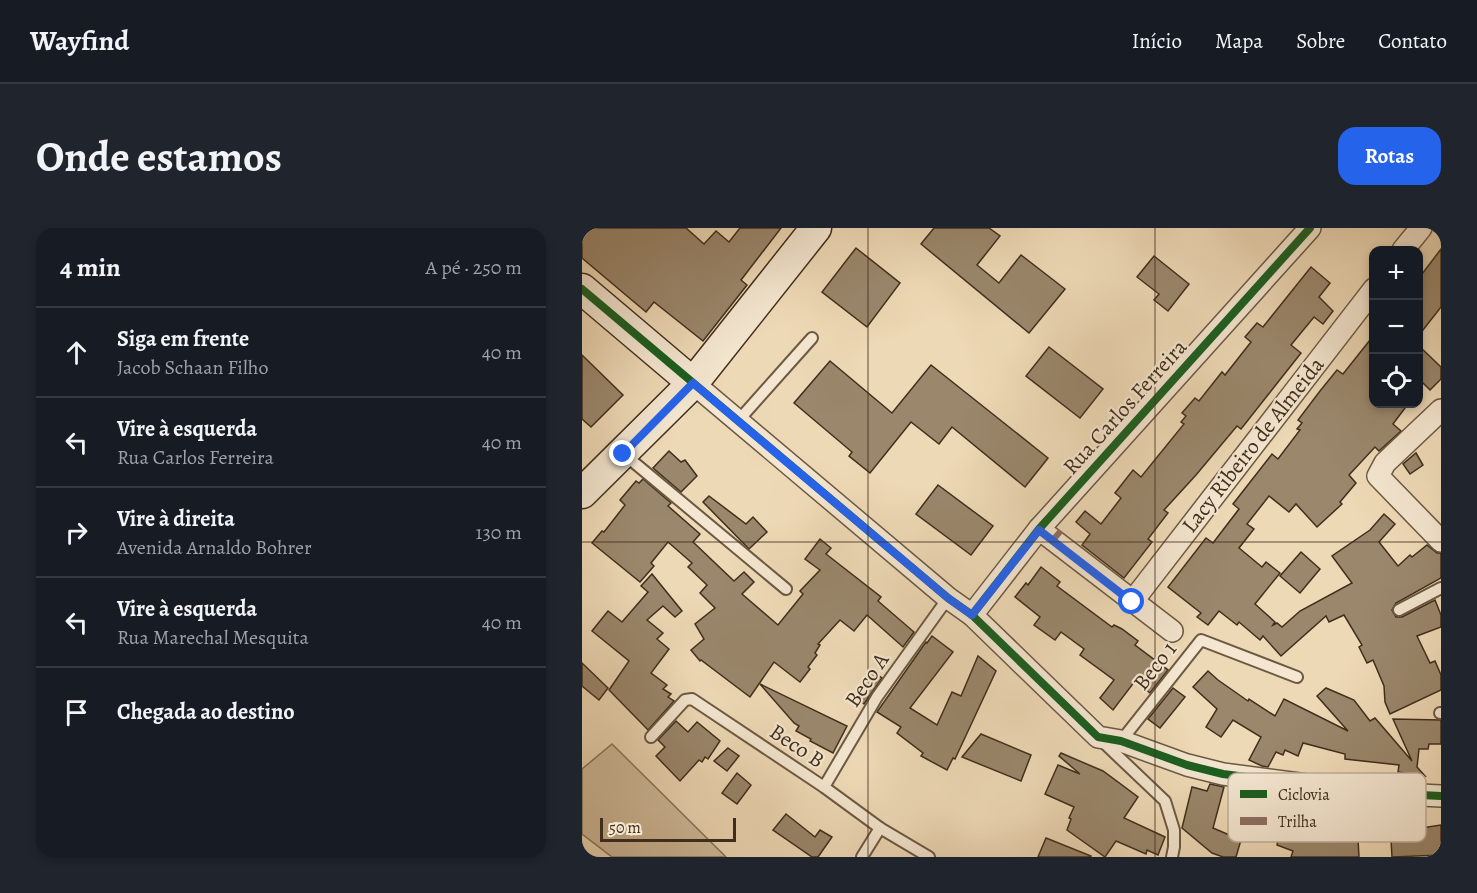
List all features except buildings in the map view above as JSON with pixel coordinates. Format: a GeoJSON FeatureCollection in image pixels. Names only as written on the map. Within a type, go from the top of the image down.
{"type":"FeatureCollection","features":[{"type":"Feature","properties":{"kind":"street"},"geometry":{"type":"LineString","coordinates":[[584,487],[623,454],[693,383],[816,228]]}},
{"type":"Feature","properties":{"kind":"street","name":"Rua Carlos Ferreira"},"geometry":{"type":"LineString","coordinates":[[972,615],[1039,530],[1310,228]]}},
{"type":"Feature","properties":{"kind":"street"},"geometry":{"type":"LineString","coordinates":[[1406,246],[1421,228]]}},
{"type":"Feature","properties":{"kind":"street"},"geometry":{"type":"LineString","coordinates":[[582,289],[948,598],[972,615],[1098,737],[1121,741],[1187,765],[1228,775]]}},
{"type":"Feature","properties":{"kind":"street","name":"Lacy Ribeiro de Almeida"},"geometry":{"type":"LineString","coordinates":[[1132,602],[1369,295]]}},
{"type":"Feature","properties":{"kind":"street"},"geometry":{"type":"LineString","coordinates":[[1441,410],[1385,463],[1378,476],[1441,541]]}},
{"type":"Feature","properties":{"kind":"street"},"geometry":{"type":"LineString","coordinates":[[1039,530],[1172,631]]}},
{"type":"Feature","properties":{"kind":"street"},"geometry":{"type":"LineString","coordinates":[[1426,795],[1441,796]]}},
{"type":"Feature","properties":{"kind":"lane"},"geometry":{"type":"LineString","coordinates":[[738,421],[812,338]]}},
{"type":"Feature","properties":{"kind":"lane"},"geometry":{"type":"LineString","coordinates":[[623,454],[786,589]]}},
{"type":"Feature","properties":{"kind":"lane"},"geometry":{"type":"LineString","coordinates":[[1399,610],[1441,588]]}},
{"type":"Feature","properties":{"kind":"lane","name":"Beco A"},"geometry":{"type":"LineString","coordinates":[[824,788],[877,697],[948,598]]}},
{"type":"Feature","properties":{"kind":"lane","name":"Beco 1"},"geometry":{"type":"LineString","coordinates":[[1121,741],[1201,640],[1297,677]]}},
{"type":"Feature","properties":{"kind":"lane","name":"Beco B"},"geometry":{"type":"LineString","coordinates":[[651,737],[685,700],[692,699],[880,828],[929,857]]}},
{"type":"Feature","properties":{"kind":"lane"},"geometry":{"type":"LineString","coordinates":[[1098,737],[1165,801],[1174,830],[1172,857]]}},
{"type":"Feature","properties":{"kind":"lane"},"geometry":{"type":"LineString","coordinates":[[862,857],[880,828]]}},
{"type":"Feature","properties":{"kind":"shaded area"},"geometry":{"type":"Polygon","coordinates":[[[612,744],[726,857],[612,857],[582,834],[582,769],[612,744]]]}},
{"type":"Feature","properties":{"kind":"marked path"},"geometry":{"type":"LineString","coordinates":[[1053,540],[1064,527]]}},
{"type":"Feature","properties":{"kind":"cycle path"},"geometry":{"type":"LineString","coordinates":[[972,615],[1039,529],[1310,228]]}},
{"type":"Feature","properties":{"kind":"cycle path"},"geometry":{"type":"LineString","coordinates":[[582,289],[948,598],[972,615],[1098,737],[1121,741],[1187,765],[1228,775]]}},
{"type":"Feature","properties":{"kind":"cycle path"},"geometry":{"type":"LineString","coordinates":[[1426,795],[1441,796]]}},
{"type":"Feature","properties":{"kind":"route"},"geometry":{"type":"LineString","coordinates":[[623,454],[693,383],[948,598],[972,615],[1039,530],[1132,602]]}}]}
